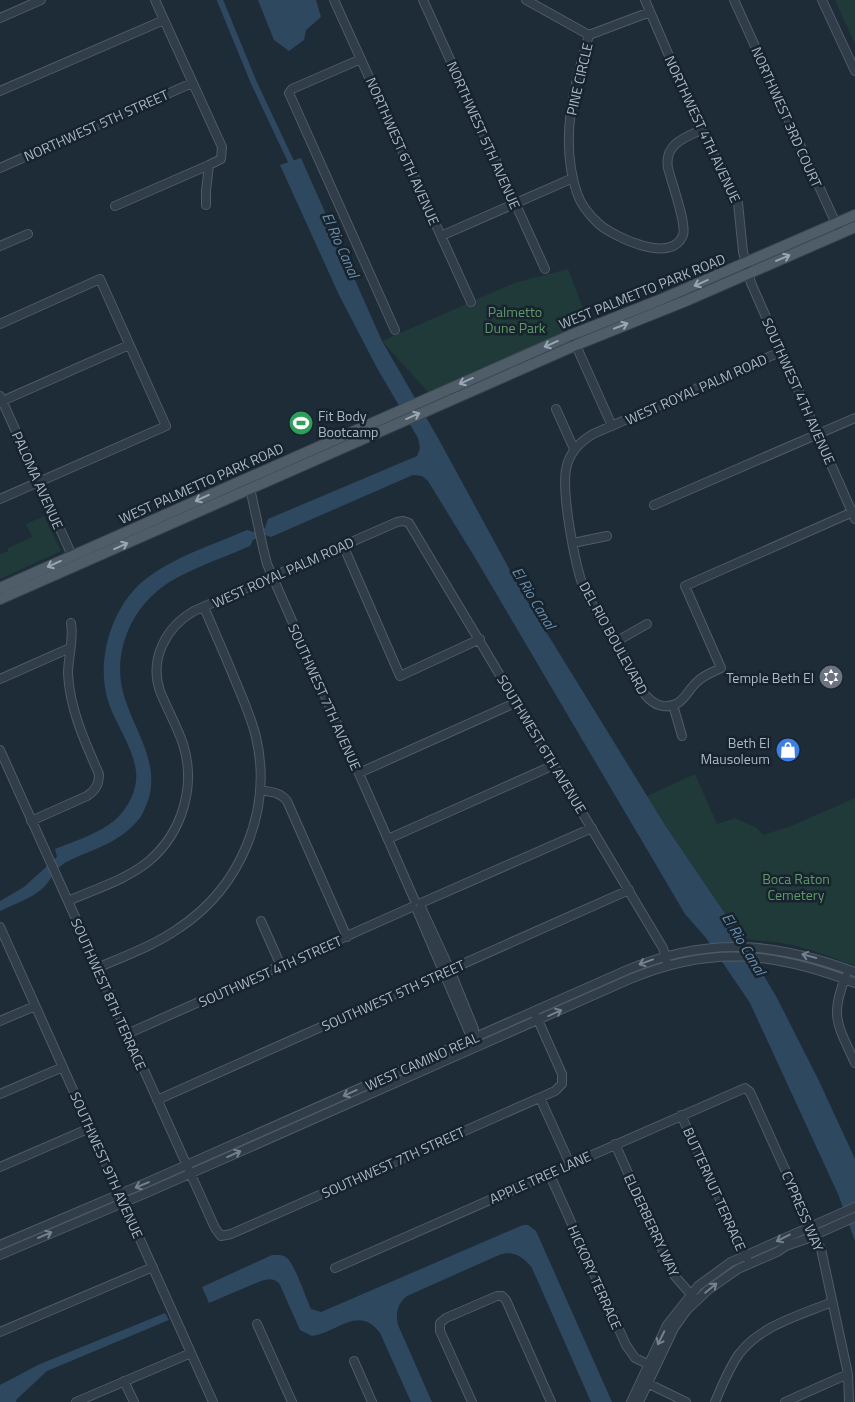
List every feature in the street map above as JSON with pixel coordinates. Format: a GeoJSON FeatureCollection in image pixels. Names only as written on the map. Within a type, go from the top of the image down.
{"type":"FeatureCollection","features":[{"type":"Feature","properties":{"kind":"main road","name":"WEST PALMETTO PARK ROAD"},"geometry":{"type":"LineString","coordinates":[[0,599],[74,560],[327,442],[433,395],[573,340],[688,300],[747,268],[838,228],[855,215]]}},
{"type":"Feature","properties":{"kind":"main road","name":"WEST PALMETTO PARK ROAD"},"geometry":{"type":"LineString","coordinates":[[838,228],[855,227]]}},
{"type":"Feature","properties":{"kind":"main road","name":"WEST PALMETTO PARK ROAD"},"geometry":{"type":"LineString","coordinates":[[0,588],[74,560],[297,468],[437,406],[573,340]]}},
{"type":"Feature","properties":{"kind":"main road"},"geometry":{"type":"LineString","coordinates":[[297,468],[301,461],[324,450],[327,447],[327,442]]}},
{"type":"Feature","properties":{"kind":"main road"},"geometry":{"type":"LineString","coordinates":[[250,488],[251,481],[276,469],[283,462]]}},
{"type":"Feature","properties":{"kind":"street"},"geometry":{"type":"LineString","coordinates":[[0,18],[41,0]]}},
{"type":"Feature","properties":{"kind":"street"},"geometry":{"type":"LineString","coordinates":[[115,206],[221,159],[222,146],[155,0]]}},
{"type":"Feature","properties":{"kind":"street","name":"NORTHWEST 6TH AVENUE"},"geometry":{"type":"LineString","coordinates":[[334,0],[471,302]]}},
{"type":"Feature","properties":{"kind":"street","name":"NORTHWEST 5TH AVENUE"},"geometry":{"type":"LineString","coordinates":[[423,0],[545,269]]}},
{"type":"Feature","properties":{"kind":"street"},"geometry":{"type":"LineString","coordinates":[[526,0],[590,35],[650,12]]}},
{"type":"Feature","properties":{"kind":"street","name":"NORTHWEST 4TH AVENUE"},"geometry":{"type":"LineString","coordinates":[[645,0],[701,130],[738,203],[747,268]]}},
{"type":"Feature","properties":{"kind":"street","name":"NORTHWEST 3RD COURT"},"geometry":{"type":"LineString","coordinates":[[734,0],[838,228]]}},
{"type":"Feature","properties":{"kind":"street"},"geometry":{"type":"LineString","coordinates":[[822,0],[855,71]]}},
{"type":"Feature","properties":{"kind":"street"},"geometry":{"type":"LineString","coordinates":[[0,91],[164,20]]}},
{"type":"Feature","properties":{"kind":"street","name":"PINE CIRCLE"},"geometry":{"type":"LineString","coordinates":[[590,35],[577,74],[570,108],[569,146],[573,178],[583,205],[590,215],[608,231],[623,240],[645,246],[663,248],[674,245],[683,236],[684,230],[667,163],[669,151],[676,142],[701,130]]}},
{"type":"Feature","properties":{"kind":"street"},"geometry":{"type":"LineString","coordinates":[[361,59],[292,89],[289,94],[395,330]]}},
{"type":"Feature","properties":{"kind":"street","name":"NORTHWEST 5TH STREET"},"geometry":{"type":"LineString","coordinates":[[0,168],[192,83]]}},
{"type":"Feature","properties":{"kind":"street"},"geometry":{"type":"LineString","coordinates":[[206,205],[209,165]]}},
{"type":"Feature","properties":{"kind":"street"},"geometry":{"type":"LineString","coordinates":[[441,236],[573,178]]}},
{"type":"Feature","properties":{"kind":"street"},"geometry":{"type":"LineString","coordinates":[[0,246],[28,234]]}},
{"type":"Feature","properties":{"kind":"street","name":"SOUTHWEST 4TH AVENUE"},"geometry":{"type":"LineString","coordinates":[[747,268],[751,283],[780,352],[854,514]]}},
{"type":"Feature","properties":{"kind":"street"},"geometry":{"type":"LineString","coordinates":[[0,324],[100,279],[166,426],[0,499]]}},
{"type":"Feature","properties":{"kind":"street"},"geometry":{"type":"LineString","coordinates":[[556,409],[574,449],[588,437],[612,426],[573,340]]}},
{"type":"Feature","properties":{"kind":"street"},"geometry":{"type":"LineString","coordinates":[[1,400],[129,345]]}},
{"type":"Feature","properties":{"kind":"street","name":"WEST ROYAL PALM ROAD"},"geometry":{"type":"LineString","coordinates":[[612,426],[780,352]]}},
{"type":"Feature","properties":{"kind":"street","name":"PALOMA AVENUE"},"geometry":{"type":"LineString","coordinates":[[1,400],[74,560]]}},
{"type":"Feature","properties":{"kind":"street"},"geometry":{"type":"LineString","coordinates":[[654,505],[855,418]]}},
{"type":"Feature","properties":{"kind":"street","name":"DEL RIO BOULEVARD"},"geometry":{"type":"LineString","coordinates":[[574,449],[568,460],[565,478],[567,512],[584,589],[617,641],[646,697],[661,706],[673,705]]}},
{"type":"Feature","properties":{"kind":"street","name":"SOUTHWEST 7TH AVENUE"},"geometry":{"type":"LineString","coordinates":[[250,488],[262,548],[272,576],[446,972],[474,1030],[475,1040]]}},
{"type":"Feature","properties":{"kind":"street"},"geometry":{"type":"LineString","coordinates":[[682,736],[673,705],[684,699],[699,680],[721,668],[685,586],[854,514]]}},
{"type":"Feature","properties":{"kind":"street","name":"WEST ROYAL PALM ROAD"},"geometry":{"type":"LineString","coordinates":[[68,901],[139,868],[154,857],[166,843],[181,816],[187,793],[188,768],[183,744],[160,691],[158,680],[158,656],[164,640],[179,621],[204,607],[272,576],[397,522],[403,521],[410,525]]}},
{"type":"Feature","properties":{"kind":"street","name":"SOUTHWEST 6TH AVENUE"},"geometry":{"type":"LineString","coordinates":[[410,525],[661,944],[668,966]]}},
{"type":"Feature","properties":{"kind":"street"},"geometry":{"type":"LineString","coordinates":[[573,543],[607,536]]}},
{"type":"Feature","properties":{"kind":"street"},"geometry":{"type":"LineString","coordinates":[[343,546],[400,676],[480,640]]}},
{"type":"Feature","properties":{"kind":"street"},"geometry":{"type":"LineString","coordinates":[[98,968],[168,935],[193,918],[214,899],[229,880],[246,849],[255,821],[260,790],[259,756],[253,727],[204,607]]}},
{"type":"Feature","properties":{"kind":"street"},"geometry":{"type":"LineString","coordinates":[[32,821],[87,796],[97,787],[99,774],[76,717],[72,701],[68,674],[71,623]]}},
{"type":"Feature","properties":{"kind":"street"},"geometry":{"type":"LineString","coordinates":[[617,641],[647,624]]}},
{"type":"Feature","properties":{"kind":"street"},"geometry":{"type":"LineString","coordinates":[[0,679],[70,648]]}},
{"type":"Feature","properties":{"kind":"street"},"geometry":{"type":"LineString","coordinates":[[359,773],[517,702]]}},
{"type":"Feature","properties":{"kind":"street","name":"SOUTHWEST 8TH TERRACE"},"geometry":{"type":"LineString","coordinates":[[0,750],[214,1228],[221,1236]]}},
{"type":"Feature","properties":{"kind":"street"},"geometry":{"type":"LineString","coordinates":[[388,839],[554,765]]}},
{"type":"Feature","properties":{"kind":"street"},"geometry":{"type":"LineString","coordinates":[[260,790],[278,793],[284,796],[287,801],[347,936]]}},
{"type":"Feature","properties":{"kind":"street","name":"SOUTHWEST 4TH STREET"},"geometry":{"type":"LineString","coordinates":[[127,1034],[592,828]]}},
{"type":"Feature","properties":{"kind":"street","name":"SOUTHWEST 5TH STREET"},"geometry":{"type":"LineString","coordinates":[[157,1100],[629,890]]}},
{"type":"Feature","properties":{"kind":"street"},"geometry":{"type":"LineString","coordinates":[[261,921],[281,966]]}},
{"type":"Feature","properties":{"kind":"street","name":"SOUTHWEST 9TH AVENUE"},"geometry":{"type":"LineString","coordinates":[[0,927],[213,1402]]}},
{"type":"Feature","properties":{"kind":"street","name":"WEST CAMINO REAL"},"geometry":{"type":"LineString","coordinates":[[0,1255],[327,1113],[534,1011],[627,970],[665,956],[711,948],[752,947],[799,953],[852,971]]}},
{"type":"Feature","properties":{"kind":"street"},"geometry":{"type":"LineString","coordinates":[[703,959],[711,948]]}},
{"type":"Feature","properties":{"kind":"street","name":"WEST CAMINO REAL"},"geometry":{"type":"LineString","coordinates":[[0,1245],[475,1040],[538,1020],[640,975],[668,966],[717,957],[758,957],[797,963],[855,983]]}},
{"type":"Feature","properties":{"kind":"street"},"geometry":{"type":"LineString","coordinates":[[852,971],[845,979],[837,1002],[837,1020],[855,1064]]}},
{"type":"Feature","properties":{"kind":"street"},"geometry":{"type":"LineString","coordinates":[[0,1021],[35,1006]]}},
{"type":"Feature","properties":{"kind":"street"},"geometry":{"type":"LineString","coordinates":[[534,1011],[538,1020]]}},
{"type":"Feature","properties":{"kind":"street","name":"SOUTHWEST 7TH STREET"},"geometry":{"type":"LineString","coordinates":[[221,1236],[231,1234],[554,1092],[562,1084],[562,1074],[538,1020]]}},
{"type":"Feature","properties":{"kind":"street"},"geometry":{"type":"LineString","coordinates":[[0,1094],[63,1067]]}},
{"type":"Feature","properties":{"kind":"street","name":"APPLE TREE LANE"},"geometry":{"type":"LineString","coordinates":[[335,1268],[745,1088]]}},
{"type":"Feature","properties":{"kind":"street","name":"CYPRESS WAY"},"geometry":{"type":"LineString","coordinates":[[745,1088],[750,1092],[821,1249],[848,1374],[849,1402]]}},
{"type":"Feature","properties":{"kind":"street"},"geometry":{"type":"LineString","coordinates":[[540,1098],[570,1164]]}},
{"type":"Feature","properties":{"kind":"street"},"geometry":{"type":"LineString","coordinates":[[323,1105],[327,1113]]}},
{"type":"Feature","properties":{"kind":"street","name":"BUTTERNUT TERRACE"},"geometry":{"type":"LineString","coordinates":[[681,1115],[749,1264]]}},
{"type":"Feature","properties":{"kind":"street"},"geometry":{"type":"LineString","coordinates":[[0,1167],[90,1128]]}},
{"type":"Feature","properties":{"kind":"street","name":"ELDERBERRY WAY"},"geometry":{"type":"LineString","coordinates":[[615,1144],[674,1275],[697,1300]]}},
{"type":"Feature","properties":{"kind":"street","name":"HICKORY TERRACE"},"geometry":{"type":"LineString","coordinates":[[549,1173],[626,1345],[635,1358],[656,1368]]}},
{"type":"Feature","properties":{"kind":"street"},"geometry":{"type":"LineString","coordinates":[[631,1402],[667,1325],[698,1286],[720,1269],[745,1255],[855,1207]]}},
{"type":"Feature","properties":{"kind":"street"},"geometry":{"type":"LineString","coordinates":[[640,1402],[674,1328],[697,1300],[727,1275],[778,1252],[786,1246],[855,1217]]}},
{"type":"Feature","properties":{"kind":"street"},"geometry":{"type":"LineString","coordinates":[[0,1332],[152,1267]]}},
{"type":"Feature","properties":{"kind":"street"},"geometry":{"type":"LineString","coordinates":[[472,1402],[440,1331],[440,1323],[446,1318],[497,1296],[502,1296],[551,1402]]}},
{"type":"Feature","properties":{"kind":"street"},"geometry":{"type":"LineString","coordinates":[[715,1402],[734,1362],[747,1345],[775,1326],[832,1302]]}},
{"type":"Feature","properties":{"kind":"street"},"geometry":{"type":"LineString","coordinates":[[258,1324],[292,1402]]}},
{"type":"Feature","properties":{"kind":"street"},"geometry":{"type":"LineString","coordinates":[[76,1402],[191,1353]]}},
{"type":"Feature","properties":{"kind":"street"},"geometry":{"type":"LineString","coordinates":[[354,1361],[372,1402]]}},
{"type":"Feature","properties":{"kind":"street"},"geometry":{"type":"LineString","coordinates":[[786,1402],[848,1374]]}},
{"type":"Feature","properties":{"kind":"street"},"geometry":{"type":"LineString","coordinates":[[641,1380],[686,1402]]}},
{"type":"Feature","properties":{"kind":"street"},"geometry":{"type":"LineString","coordinates":[[124,1381],[134,1402]]}},
{"type":"Feature","properties":{"kind":"green space"},"geometry":{"type":"Polygon","coordinates":[[[835,0],[855,0],[855,44],[835,0]]]}},
{"type":"Feature","properties":{"kind":"green space","name":"Palmetto Dune Park"},"geometry":{"type":"Polygon","coordinates":[[[568,269],[589,324],[429,393],[382,341],[514,283],[568,269]]]}},
{"type":"Feature","properties":{"kind":"green space"},"geometry":{"type":"Polygon","coordinates":[[[44,516],[61,551],[0,579],[0,554],[8,551],[8,548],[32,537],[26,524],[44,516]]]}},
{"type":"Feature","properties":{"kind":"green space","name":"Boca Raton Cemetery"},"geometry":{"type":"Polygon","coordinates":[[[695,774],[717,824],[735,818],[757,828],[763,835],[791,826],[855,798],[855,966],[796,946],[741,937],[647,796],[695,774]]]}},
{"type":"Feature","properties":{"kind":"water"},"geometry":{"type":"Polygon","coordinates":[[[258,0],[316,0],[321,17],[306,30],[304,40],[289,51],[274,40],[258,0]]]}},
{"type":"Feature","properties":{"kind":"water"},"geometry":{"type":"Polygon","coordinates":[[[301,158],[382,341],[438,438],[524,596],[665,825],[741,937],[777,998],[819,1081],[855,1159],[855,1241],[838,1194],[750,1003],[706,938],[685,914],[474,556],[428,481],[422,476],[413,475],[271,537],[265,535],[253,540],[250,546],[184,574],[165,585],[152,596],[132,622],[126,637],[120,669],[126,702],[142,740],[150,766],[150,792],[143,813],[133,826],[119,837],[66,862],[56,870],[46,885],[38,892],[0,911],[0,901],[24,887],[57,857],[55,849],[89,836],[113,822],[130,801],[136,783],[136,771],[128,745],[109,704],[104,672],[108,638],[121,607],[131,594],[142,582],[166,565],[247,530],[253,532],[265,528],[268,519],[417,456],[420,448],[418,438],[377,368],[339,295],[280,165],[301,158]]]}},
{"type":"Feature","properties":{"kind":"water"},"geometry":{"type":"Polygon","coordinates":[[[523,1225],[528,1225],[536,1231],[612,1402],[591,1402],[532,1268],[522,1258],[514,1254],[499,1255],[407,1296],[399,1305],[397,1312],[398,1325],[432,1402],[411,1402],[380,1333],[372,1325],[364,1321],[347,1322],[312,1336],[300,1330],[279,1283],[274,1280],[261,1281],[209,1303],[202,1287],[272,1255],[282,1255],[287,1258],[293,1267],[311,1309],[321,1312],[523,1225]]]}},
{"type":"Feature","properties":{"kind":"water"},"geometry":{"type":"Polygon","coordinates":[[[165,1313],[169,1320],[47,1371],[16,1402],[0,1402],[0,1385],[40,1364],[165,1313]]]}},
{"type":"Feature","properties":{"kind":"waterway","name":"El Rio Canal"},"geometry":{"type":"LineString","coordinates":[[220,0],[254,83],[294,168]]}},
{"type":"Feature","properties":{"kind":"place","name":"Fit Body Bootcamp"},"geometry":{"type":"Point","coordinates":[301,423]}},
{"type":"Feature","properties":{"kind":"place","name":"Temple Beth El"},"geometry":{"type":"Point","coordinates":[831,677]}},
{"type":"Feature","properties":{"kind":"place","name":"Beth El Mausoleum"},"geometry":{"type":"Point","coordinates":[788,750]}}]}
